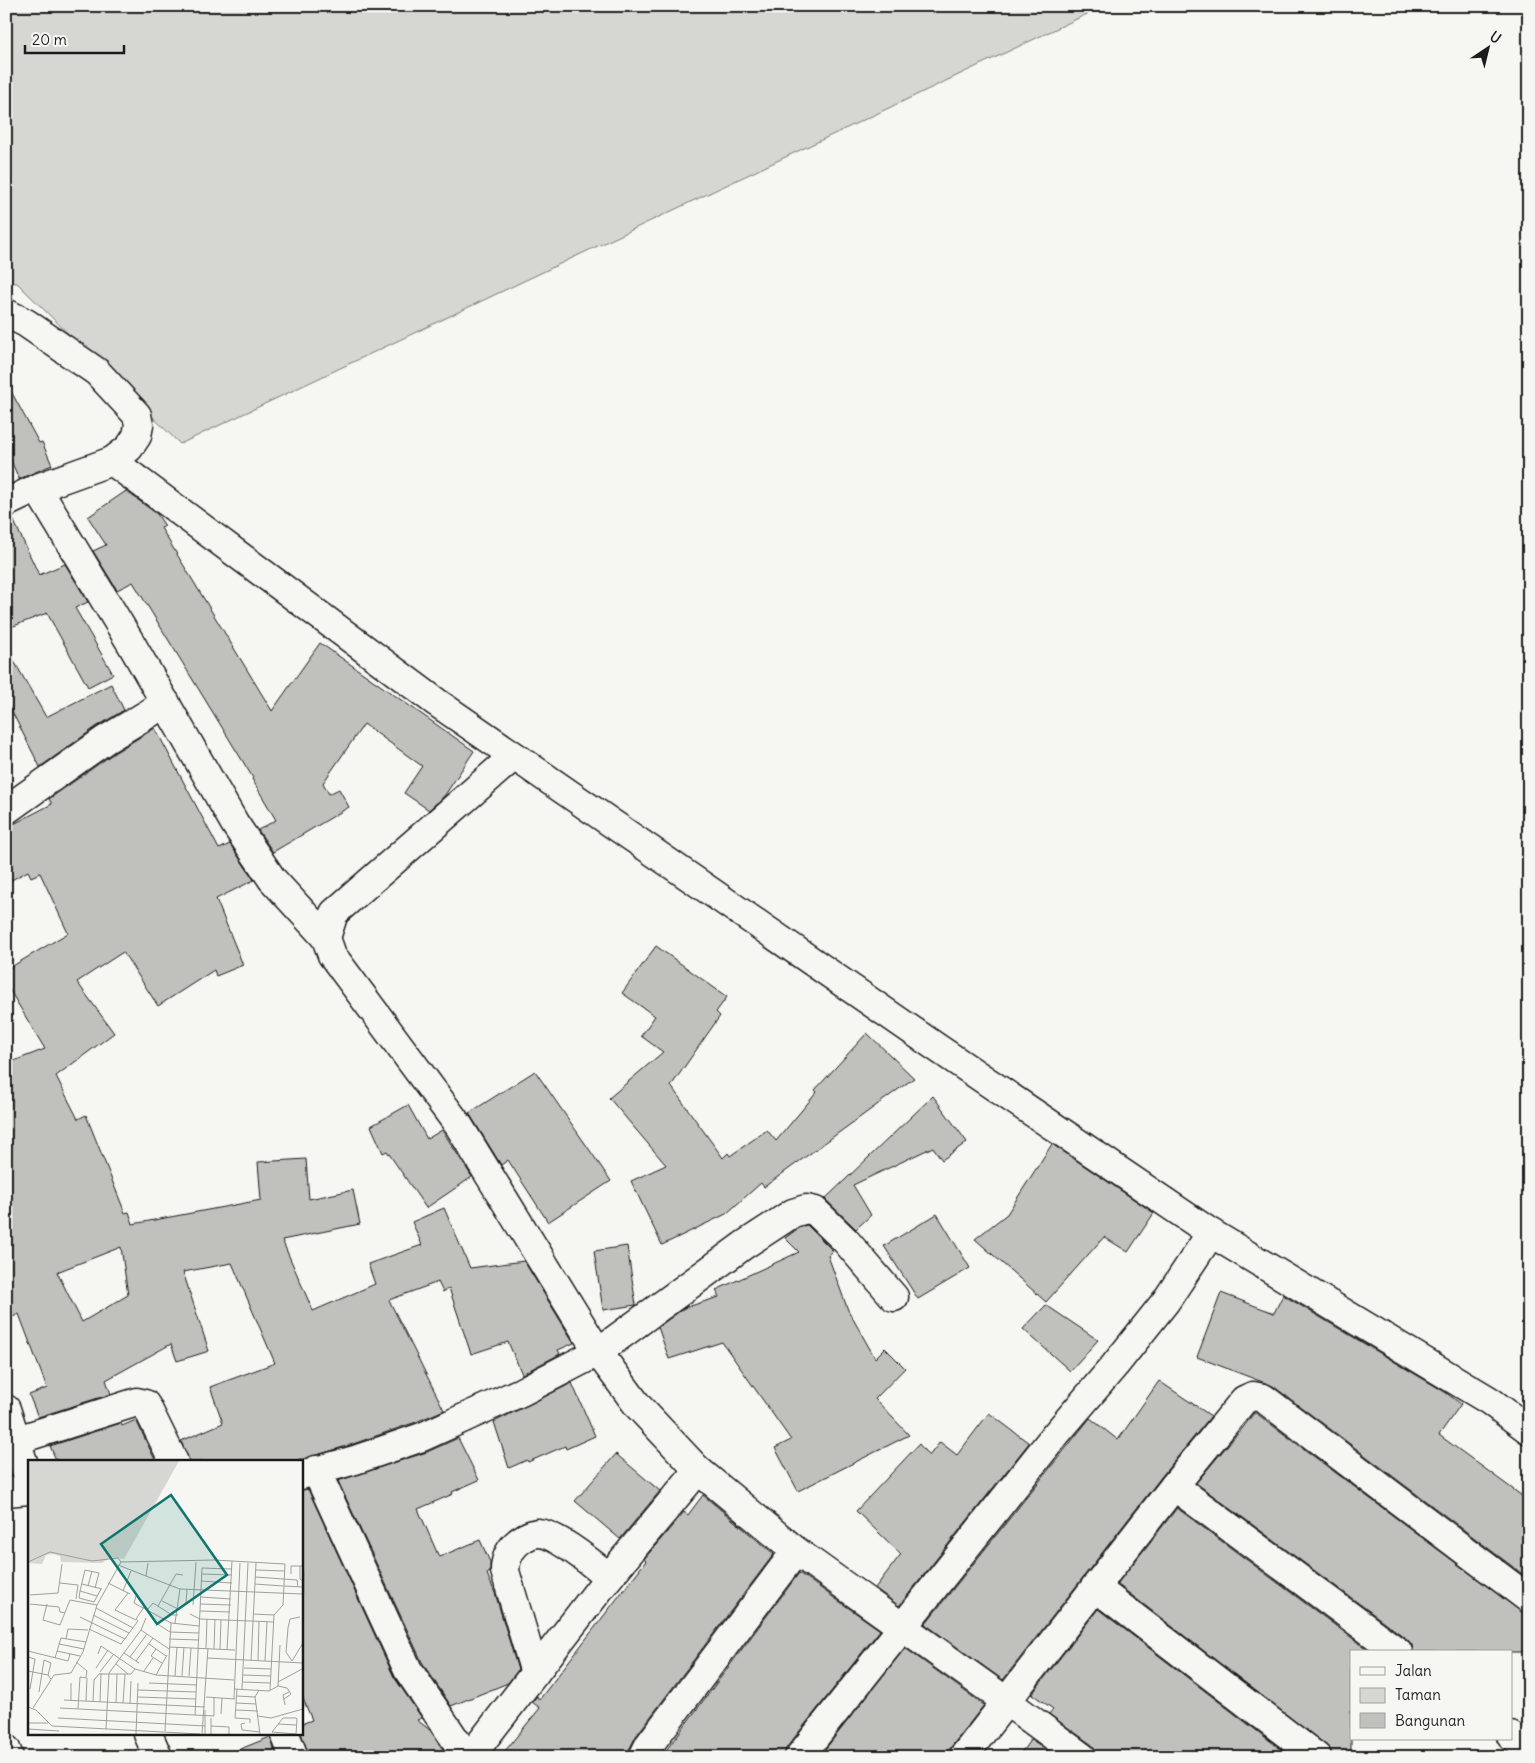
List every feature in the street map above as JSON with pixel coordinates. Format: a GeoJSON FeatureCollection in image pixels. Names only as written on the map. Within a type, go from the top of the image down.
{"type":"FeatureCollection","features":[{"type":"Feature","properties":{"kind":"street"},"geometry":{"type":"LineString","coordinates":[[6,313],[26,323],[97,372],[137,415],[139,425],[137,436],[129,448],[112,461],[37,488],[6,503]]}},
{"type":"Feature","properties":{"kind":"street"},"geometry":{"type":"LineString","coordinates":[[112,461],[436,702],[928,1041],[1211,1233],[1490,1401],[1529,1430]]}},
{"type":"Feature","properties":{"kind":"street"},"geometry":{"type":"LineString","coordinates":[[37,488],[166,703],[235,824],[272,879],[326,938],[332,955],[459,1126],[598,1352],[638,1406],[698,1470],[796,1551],[1082,1757]]}},
{"type":"Feature","properties":{"kind":"street"},"geometry":{"type":"LineString","coordinates":[[6,810],[106,740],[166,703]]}},
{"type":"Feature","properties":{"kind":"street"},"geometry":{"type":"LineString","coordinates":[[326,938],[334,913],[514,756]]}},
{"type":"Feature","properties":{"kind":"street"},"geometry":{"type":"LineString","coordinates":[[698,1470],[610,1577],[469,1757],[408,1670],[309,1472],[355,1460],[422,1437],[521,1392],[598,1352],[744,1245],[793,1213],[806,1209],[815,1211],[845,1240],[894,1297]]}},
{"type":"Feature","properties":{"kind":"street"},"geometry":{"type":"LineString","coordinates":[[799,1757],[1056,1434],[1166,1301],[1211,1233]]}},
{"type":"Feature","properties":{"kind":"street"},"geometry":{"type":"LineString","coordinates":[[963,1757],[1174,1486],[1244,1400],[1253,1396],[1259,1396],[1529,1599]]}},
{"type":"Feature","properties":{"kind":"street"},"geometry":{"type":"LineString","coordinates":[[17,1440],[137,1402],[145,1404],[147,1407],[173,1460]]}},
{"type":"Feature","properties":{"kind":"street"},"geometry":{"type":"LineString","coordinates":[[6,1409],[28,1477]]}},
{"type":"Feature","properties":{"kind":"street"},"geometry":{"type":"LineString","coordinates":[[1174,1486],[1395,1650]]}},
{"type":"Feature","properties":{"kind":"street"},"geometry":{"type":"LineString","coordinates":[[6,1492],[28,1490]]}},
{"type":"Feature","properties":{"kind":"street"},"geometry":{"type":"LineString","coordinates":[[535,1673],[505,1571],[506,1559],[512,1549],[518,1542],[530,1535],[542,1534],[556,1538],[610,1577]]}},
{"type":"Feature","properties":{"kind":"street"},"geometry":{"type":"LineString","coordinates":[[643,1757],[649,1745],[796,1551]]}},
{"type":"Feature","properties":{"kind":"street"},"geometry":{"type":"LineString","coordinates":[[1095,1587],[1317,1757]]}},
{"type":"Feature","properties":{"kind":"street"},"geometry":{"type":"LineString","coordinates":[[149,1736],[158,1757]]}},
{"type":"Feature","properties":{"kind":"street"},"geometry":{"type":"LineString","coordinates":[[286,1736],[294,1757]]}},
{"type":"Feature","properties":{"kind":"street"},"geometry":{"type":"LineString","coordinates":[[1512,1737],[1529,1749]]}},
{"type":"Feature","properties":{"kind":"street"},"geometry":{"type":"LineString","coordinates":[[6,1750],[9,1757]]}},
{"type":"Feature","properties":{"kind":"green space"},"geometry":{"type":"Polygon","coordinates":[[[6,6],[1104,6],[180,444],[17,283],[6,282],[6,6]]]}},
{"type":"Feature","properties":{"kind":"building"},"geometry":{"type":"Polygon","coordinates":[[[6,382],[39,443],[42,442],[52,465],[19,479],[6,449],[6,382]]]}},
{"type":"Feature","properties":{"kind":"building"},"geometry":{"type":"Polygon","coordinates":[[[126,491],[157,514],[165,526],[161,528],[272,711],[320,643],[474,751],[445,795],[429,810],[404,793],[422,766],[364,724],[323,783],[329,794],[339,789],[349,807],[273,852],[258,830],[276,820],[253,778],[133,582],[117,590],[93,551],[106,545],[88,517],[126,491]]]}},
{"type":"Feature","properties":{"kind":"building"},"geometry":{"type":"Polygon","coordinates":[[[12,517],[39,575],[65,564],[88,602],[75,608],[113,674],[88,687],[47,613],[6,629],[6,518],[12,517]]]}},
{"type":"Feature","properties":{"kind":"building"},"geometry":{"type":"Polygon","coordinates":[[[6,647],[46,717],[111,684],[124,710],[96,727],[40,767],[6,700],[6,647]]]}},
{"type":"Feature","properties":{"kind":"building"},"geometry":{"type":"Polygon","coordinates":[[[155,728],[219,849],[230,844],[254,880],[216,899],[243,965],[216,976],[214,970],[158,1006],[123,952],[77,982],[114,1033],[56,1076],[78,1119],[86,1115],[125,1213],[129,1212],[133,1224],[261,1200],[258,1162],[306,1159],[309,1199],[353,1190],[360,1224],[282,1240],[313,1311],[375,1284],[368,1264],[422,1245],[412,1222],[444,1208],[470,1268],[524,1261],[574,1343],[558,1350],[560,1354],[522,1374],[508,1342],[471,1354],[449,1288],[443,1292],[438,1282],[389,1300],[444,1410],[416,1422],[301,1460],[188,1460],[181,1441],[223,1423],[210,1387],[275,1363],[232,1263],[183,1272],[209,1351],[177,1361],[171,1344],[106,1380],[111,1394],[38,1417],[29,1395],[47,1388],[19,1314],[6,1320],[6,1064],[45,1049],[6,984],[6,970],[68,933],[40,873],[31,877],[28,871],[6,883],[6,828],[52,804],[49,799],[114,753],[155,728]],[[121,1247],[57,1272],[82,1322],[128,1295],[121,1247]]]}},
{"type":"Feature","properties":{"kind":"building"},"geometry":{"type":"Polygon","coordinates":[[[656,946],[727,997],[716,1012],[720,1016],[671,1086],[723,1158],[728,1153],[730,1156],[767,1130],[776,1141],[817,1092],[815,1090],[867,1033],[914,1078],[764,1187],[761,1183],[726,1214],[662,1245],[631,1181],[666,1165],[609,1098],[663,1052],[641,1036],[655,1016],[622,993],[656,946]]]}},
{"type":"Feature","properties":{"kind":"building"},"geometry":{"type":"Polygon","coordinates":[[[535,1071],[611,1181],[548,1222],[508,1160],[501,1165],[469,1113],[535,1071]]]}},
{"type":"Feature","properties":{"kind":"building"},"geometry":{"type":"Polygon","coordinates":[[[933,1096],[967,1142],[942,1160],[933,1147],[853,1185],[871,1215],[856,1229],[825,1199],[933,1096]]]}},
{"type":"Feature","properties":{"kind":"building"},"geometry":{"type":"Polygon","coordinates":[[[408,1105],[427,1139],[442,1130],[472,1177],[426,1208],[387,1151],[383,1153],[371,1126],[408,1105]]]}},
{"type":"Feature","properties":{"kind":"building"},"geometry":{"type":"Polygon","coordinates":[[[1052,1144],[1154,1213],[1128,1252],[1104,1237],[1046,1302],[975,1239],[1007,1214],[1052,1144]]]}},
{"type":"Feature","properties":{"kind":"building"},"geometry":{"type":"Polygon","coordinates":[[[937,1214],[970,1268],[918,1299],[884,1246],[937,1214]]]}},
{"type":"Feature","properties":{"kind":"building"},"geometry":{"type":"Polygon","coordinates":[[[807,1225],[833,1251],[828,1256],[848,1310],[875,1358],[885,1348],[905,1368],[875,1399],[909,1435],[798,1491],[775,1448],[791,1440],[722,1342],[669,1359],[658,1327],[684,1308],[719,1297],[716,1290],[799,1252],[785,1238],[800,1227],[807,1225]]]}},
{"type":"Feature","properties":{"kind":"building"},"geometry":{"type":"Polygon","coordinates":[[[627,1246],[636,1305],[603,1310],[594,1251],[627,1246]]]}},
{"type":"Feature","properties":{"kind":"building"},"geometry":{"type":"Polygon","coordinates":[[[1221,1293],[1274,1313],[1283,1295],[1445,1392],[1461,1404],[1439,1435],[1529,1501],[1529,1579],[1273,1386],[1197,1357],[1221,1293]]]}},
{"type":"Feature","properties":{"kind":"building"},"geometry":{"type":"Polygon","coordinates":[[[1046,1305],[1098,1340],[1070,1371],[1023,1329],[1046,1305]]]}},
{"type":"Feature","properties":{"kind":"building"},"geometry":{"type":"Polygon","coordinates":[[[1159,1381],[1211,1416],[1003,1680],[925,1624],[1090,1418],[1118,1440],[1159,1381]]]}},
{"type":"Feature","properties":{"kind":"building"},"geometry":{"type":"Polygon","coordinates":[[[572,1383],[595,1436],[566,1449],[565,1446],[509,1468],[494,1422],[572,1383]]]}},
{"type":"Feature","properties":{"kind":"building"},"geometry":{"type":"Polygon","coordinates":[[[989,1413],[1029,1443],[899,1606],[875,1588],[901,1554],[856,1511],[919,1444],[929,1456],[940,1442],[957,1455],[989,1413]]]}},
{"type":"Feature","properties":{"kind":"building"},"geometry":{"type":"Polygon","coordinates":[[[1254,1413],[1256,1413],[1520,1611],[1529,1614],[1529,1652],[1512,1652],[1512,1650],[1413,1650],[1412,1645],[1407,1639],[1196,1483],[1254,1413]]]}},
{"type":"Feature","properties":{"kind":"building"},"geometry":{"type":"Polygon","coordinates":[[[136,1420],[155,1460],[56,1460],[50,1446],[121,1423],[122,1426],[136,1420]]]}},
{"type":"Feature","properties":{"kind":"building"},"geometry":{"type":"Polygon","coordinates":[[[458,1438],[479,1480],[418,1509],[439,1557],[480,1540],[490,1562],[490,1572],[487,1574],[495,1593],[518,1670],[508,1683],[451,1706],[422,1662],[338,1481],[427,1452],[458,1438]]]}},
{"type":"Feature","properties":{"kind":"building"},"geometry":{"type":"Polygon","coordinates":[[[616,1454],[660,1491],[620,1539],[575,1501],[616,1454]]]}},
{"type":"Feature","properties":{"kind":"building"},"geometry":{"type":"Polygon","coordinates":[[[308,1489],[394,1677],[422,1718],[417,1720],[430,1730],[448,1757],[309,1757],[302,1736],[302,1724],[312,1720],[302,1696],[302,1490],[308,1489]]]}},
{"type":"Feature","properties":{"kind":"building"},"geometry":{"type":"Polygon","coordinates":[[[703,1495],[774,1554],[636,1736],[629,1750],[628,1757],[500,1757],[540,1708],[532,1702],[537,1696],[539,1700],[646,1561],[644,1559],[684,1512],[688,1515],[703,1495]]]}},
{"type":"Feature","properties":{"kind":"building"},"geometry":{"type":"Polygon","coordinates":[[[1177,1508],[1368,1650],[1350,1650],[1351,1757],[1332,1757],[1331,1751],[1326,1745],[1117,1584],[1177,1508]]]}},
{"type":"Feature","properties":{"kind":"building"},"geometry":{"type":"Polygon","coordinates":[[[799,1573],[880,1630],[787,1747],[784,1757],[661,1757],[799,1573]]]}},
{"type":"Feature","properties":{"kind":"building"},"geometry":{"type":"Polygon","coordinates":[[[1098,1609],[1291,1757],[1097,1757],[1096,1750],[1092,1745],[1049,1714],[1053,1709],[1032,1694],[1098,1609]]]}},
{"type":"Feature","properties":{"kind":"building"},"geometry":{"type":"Polygon","coordinates":[[[905,1648],[984,1705],[951,1747],[946,1757],[819,1757],[905,1648]]]}},
{"type":"Feature","properties":{"kind":"building"},"geometry":{"type":"Polygon","coordinates":[[[270,1737],[277,1757],[223,1757],[223,1756],[270,1737]]]}},
{"type":"Feature","properties":{"kind":"building"},"geometry":{"type":"Polygon","coordinates":[[[1031,1739],[1055,1757],[1018,1757],[1031,1739]]]}}]}
